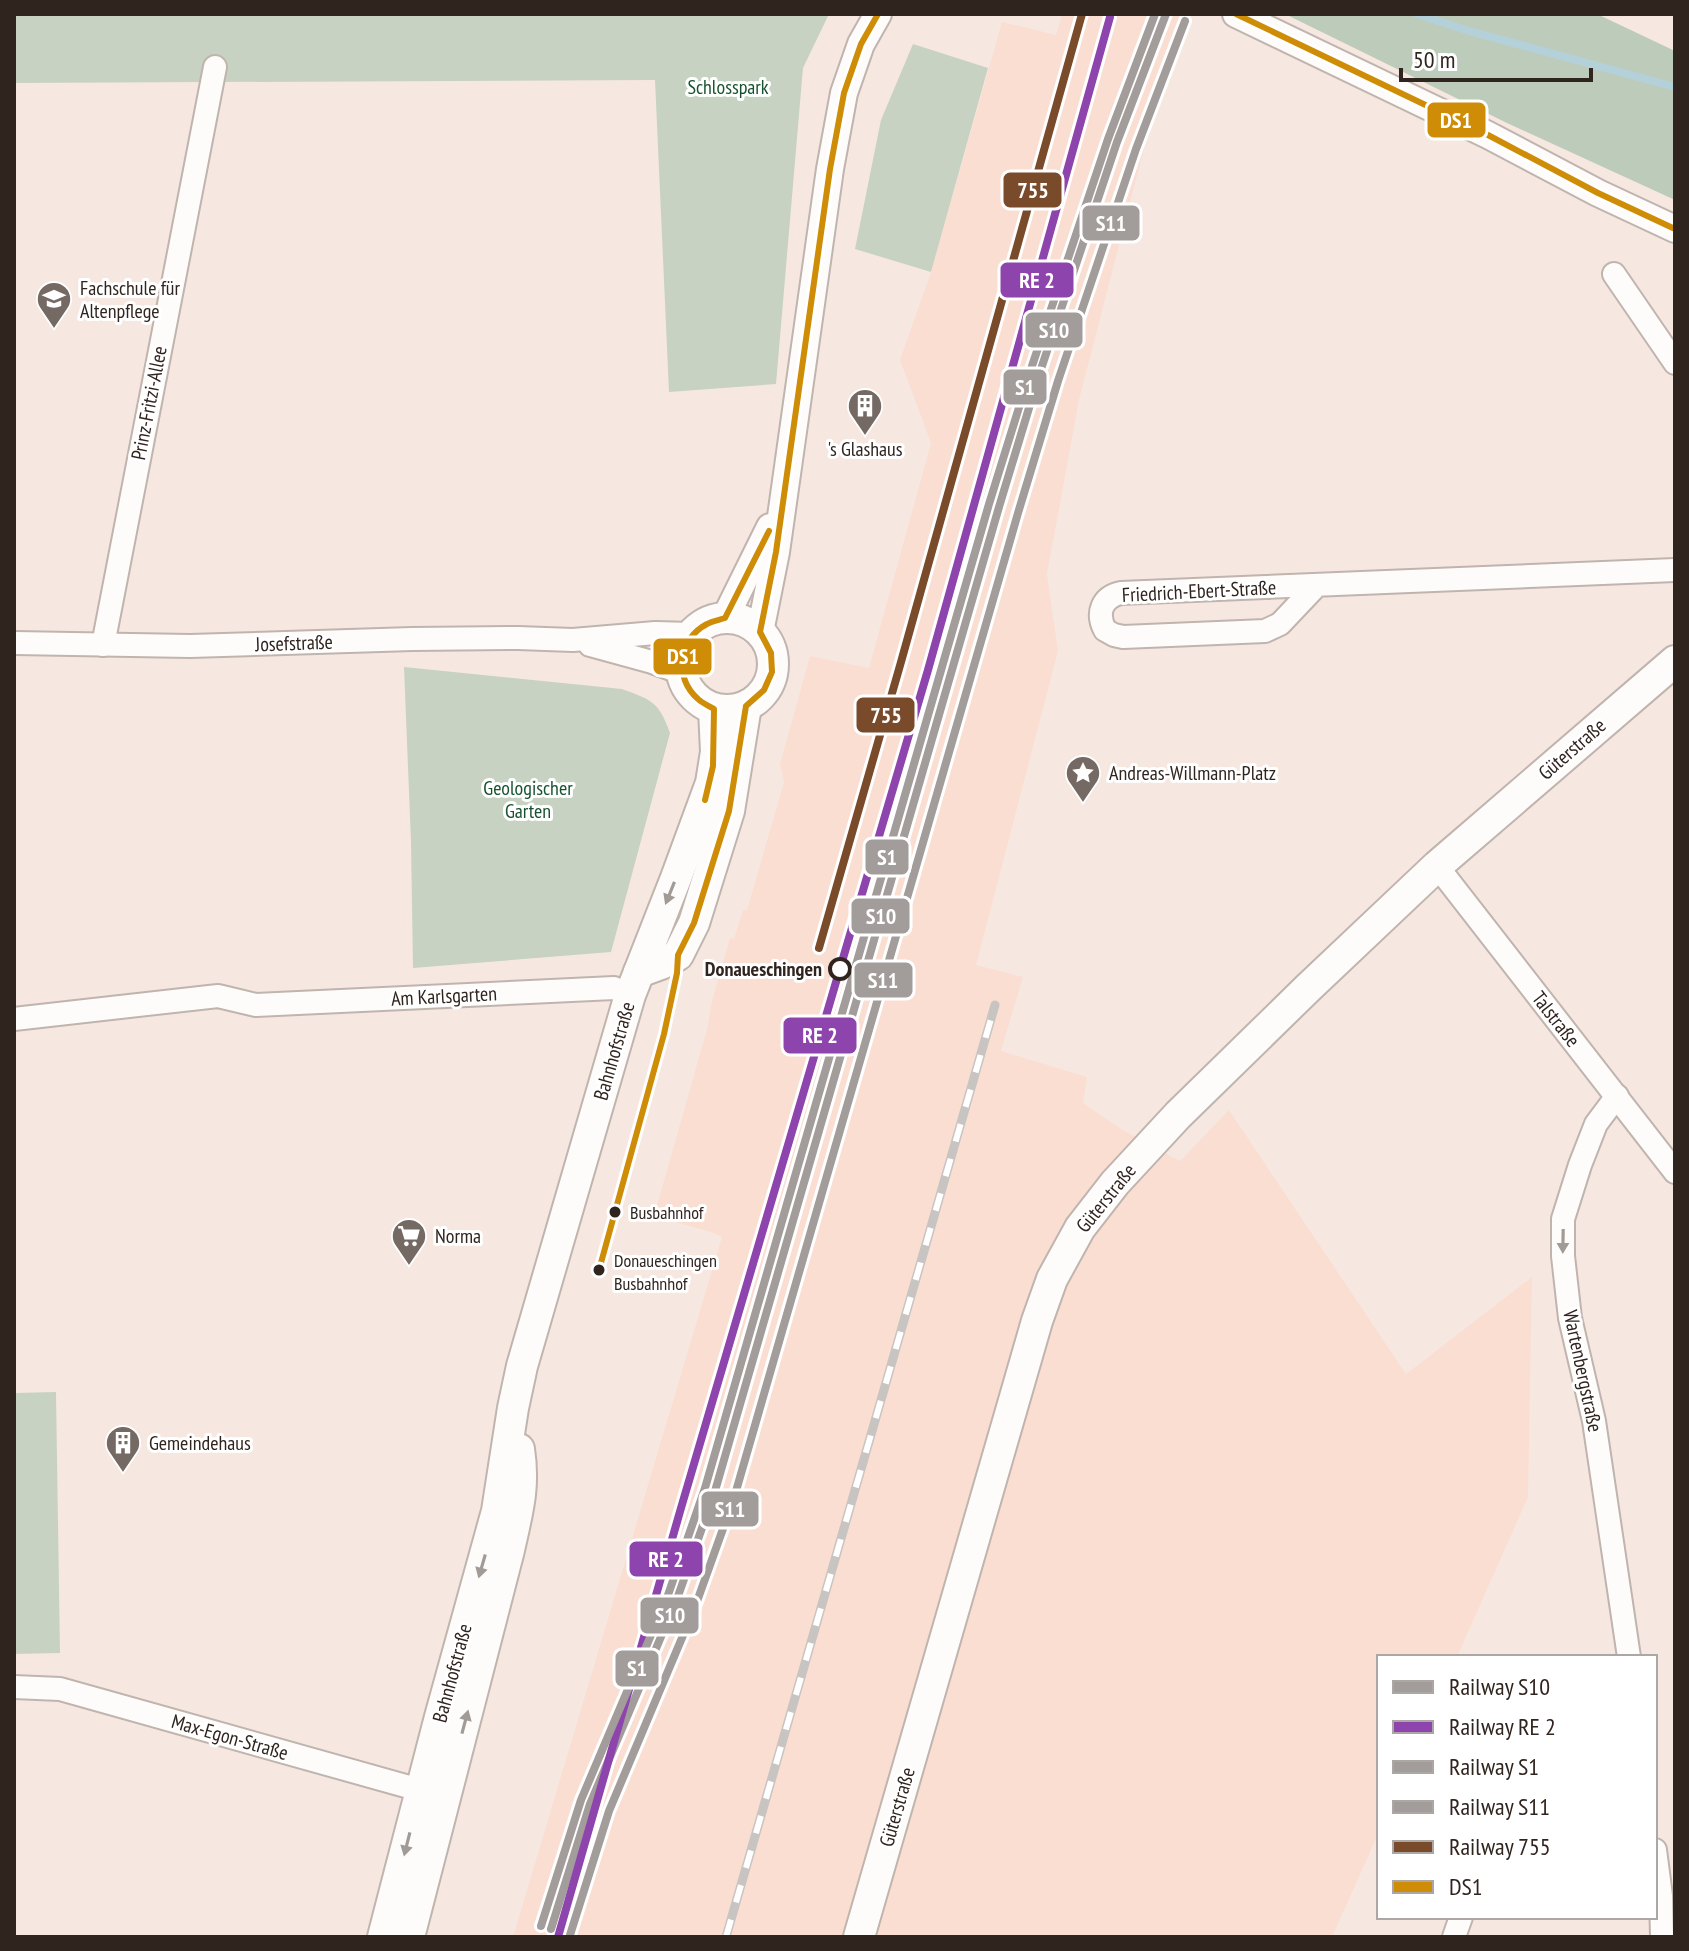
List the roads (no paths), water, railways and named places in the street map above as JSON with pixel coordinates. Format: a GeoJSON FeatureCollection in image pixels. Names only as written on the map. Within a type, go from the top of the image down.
{"type":"FeatureCollection","features":[{"type":"Feature","properties":{"kind":"main road"},"geometry":{"type":"LineString","coordinates":[[725,618],[738,619],[760,632],[768,642],[773,670],[769,685],[759,698],[736,710],[714,709],[693,696],[682,673],[682,652],[692,634],[713,620],[725,618]]}},
{"type":"Feature","properties":{"kind":"main road","name":"Güterstraße"},"geometry":{"type":"LineString","coordinates":[[859,1937],[1037,1321],[1052,1279],[1080,1228],[1115,1183],[1178,1115],[1285,1009],[1437,866],[1675,661]]}},
{"type":"Feature","properties":{"kind":"main road"},"geometry":{"type":"LineString","coordinates":[[634,983],[678,955],[694,923],[729,811],[746,706]]}},
{"type":"Feature","properties":{"kind":"main road","name":"Bahnhofstraße"},"geometry":{"type":"LineString","coordinates":[[409,1937],[433,1794],[497,1511],[522,1366],[634,983],[711,783],[716,752],[714,709]]}},
{"type":"Feature","properties":{"kind":"main road","name":"Bahnhofstraße"},"geometry":{"type":"LineString","coordinates":[[383,1937],[433,1794]]}},
{"type":"Feature","properties":{"kind":"street"},"geometry":{"type":"LineString","coordinates":[[760,632],[776,552],[830,169],[844,93],[861,44],[878,14]]}},
{"type":"Feature","properties":{"kind":"street"},"geometry":{"type":"LineString","coordinates":[[1236,14],[1675,229]]}},
{"type":"Feature","properties":{"kind":"street","name":"Prinz-Fritzi-Allee"},"geometry":{"type":"LineString","coordinates":[[103,645],[215,67]]}},
{"type":"Feature","properties":{"kind":"street"},"geometry":{"type":"LineString","coordinates":[[1614,274],[1675,363]]}},
{"type":"Feature","properties":{"kind":"street"},"geometry":{"type":"LineString","coordinates":[[725,618],[782,502]]}},
{"type":"Feature","properties":{"kind":"street","name":"Friedrich-Ebert-Straße"},"geometry":{"type":"LineString","coordinates":[[1316,586],[1280,624],[1265,631],[1123,637],[1105,630],[1101,623],[1102,606],[1112,595],[1121,593],[1675,570]]}},
{"type":"Feature","properties":{"kind":"street","name":"Josefstraße"},"geometry":{"type":"LineString","coordinates":[[14,643],[190,646],[503,638],[573,640],[655,633],[692,634]]}},
{"type":"Feature","properties":{"kind":"street","name":"Josefstraße"},"geometry":{"type":"LineString","coordinates":[[573,640],[682,673]]}},
{"type":"Feature","properties":{"kind":"street","name":"Talstraße"},"geometry":{"type":"LineString","coordinates":[[1437,866],[1675,1172]]}},
{"type":"Feature","properties":{"kind":"street","name":"Am Karlsgarten"},"geometry":{"type":"LineString","coordinates":[[14,1019],[218,996],[256,1005],[614,988],[634,983]]}},
{"type":"Feature","properties":{"kind":"street","name":"Wartenbergstraße"},"geometry":{"type":"LineString","coordinates":[[1617,1096],[1596,1124],[1580,1165],[1563,1219],[1563,1256],[1570,1318],[1594,1421],[1629,1655]]}},
{"type":"Feature","properties":{"kind":"street","name":"Max-Egon-Straße"},"geometry":{"type":"LineString","coordinates":[[14,1687],[60,1689],[433,1794]]}},
{"type":"Feature","properties":{"kind":"street"},"geometry":{"type":"LineString","coordinates":[[1657,1865],[1662,1937]]}},
{"type":"Feature","properties":{"kind":"waterway"},"geometry":{"type":"LineString","coordinates":[[1417,14],[1675,87]]}},
{"type":"Feature","properties":{"kind":"railway"},"geometry":{"type":"LineString","coordinates":[[726,1937],[995,1005]]}},
{"type":"Feature","properties":{"kind":"rail line","name":"755"},"geometry":{"type":"LineString","coordinates":[[819,948],[1082,14]]}},
{"type":"Feature","properties":{"kind":"rail line","name":"S1"},"geometry":{"type":"LineString","coordinates":[[541,1926],[581,1800],[668,1595],[705,1488],[989,504],[1108,139],[1155,14]]}},
{"type":"Feature","properties":{"kind":"rail line","name":"S10"},"geometry":{"type":"LineString","coordinates":[[551,1929],[590,1804],[677,1599],[715,1491],[1039,375],[1117,142],[1166,14]]}},
{"type":"Feature","properties":{"kind":"rail line","name":"S11"},"geometry":{"type":"LineString","coordinates":[[570,1935],[609,1811],[695,1607],[734,1498],[1058,381],[1136,149],[1185,21]]}},
{"type":"Feature","properties":{"kind":"place","name":"Fachschule für Altenpflege"},"geometry":{"type":"Point","coordinates":[54,330]}},
{"type":"Feature","properties":{"kind":"place","name":"'s Glashaus"},"geometry":{"type":"Point","coordinates":[865,437]}},
{"type":"Feature","properties":{"kind":"place","name":"Andreas-Willmann-Platz"},"geometry":{"type":"Point","coordinates":[1083,804]}},
{"type":"Feature","properties":{"kind":"place","name":"Donaueschingen"},"geometry":{"type":"Point","coordinates":[840,969]}},
{"type":"Feature","properties":{"kind":"place","name":"Busbahnhof"},"geometry":{"type":"Point","coordinates":[615,1212]}},
{"type":"Feature","properties":{"kind":"place","name":"Norma"},"geometry":{"type":"Point","coordinates":[409,1267]}},
{"type":"Feature","properties":{"kind":"place","name":"Donaueschingen Busbahnhof"},"geometry":{"type":"Point","coordinates":[599,1270]}},
{"type":"Feature","properties":{"kind":"place","name":"Gemeindehaus"},"geometry":{"type":"Point","coordinates":[123,1474]}},
{"type":"Feature","properties":{"kind":"park label","name":"Schlosspark"},"geometry":{"type":"Point","coordinates":[728,87]}},
{"type":"Feature","properties":{"kind":"park label","name":"Geologischer Garten"},"geometry":{"type":"Point","coordinates":[528,800]}}]}
